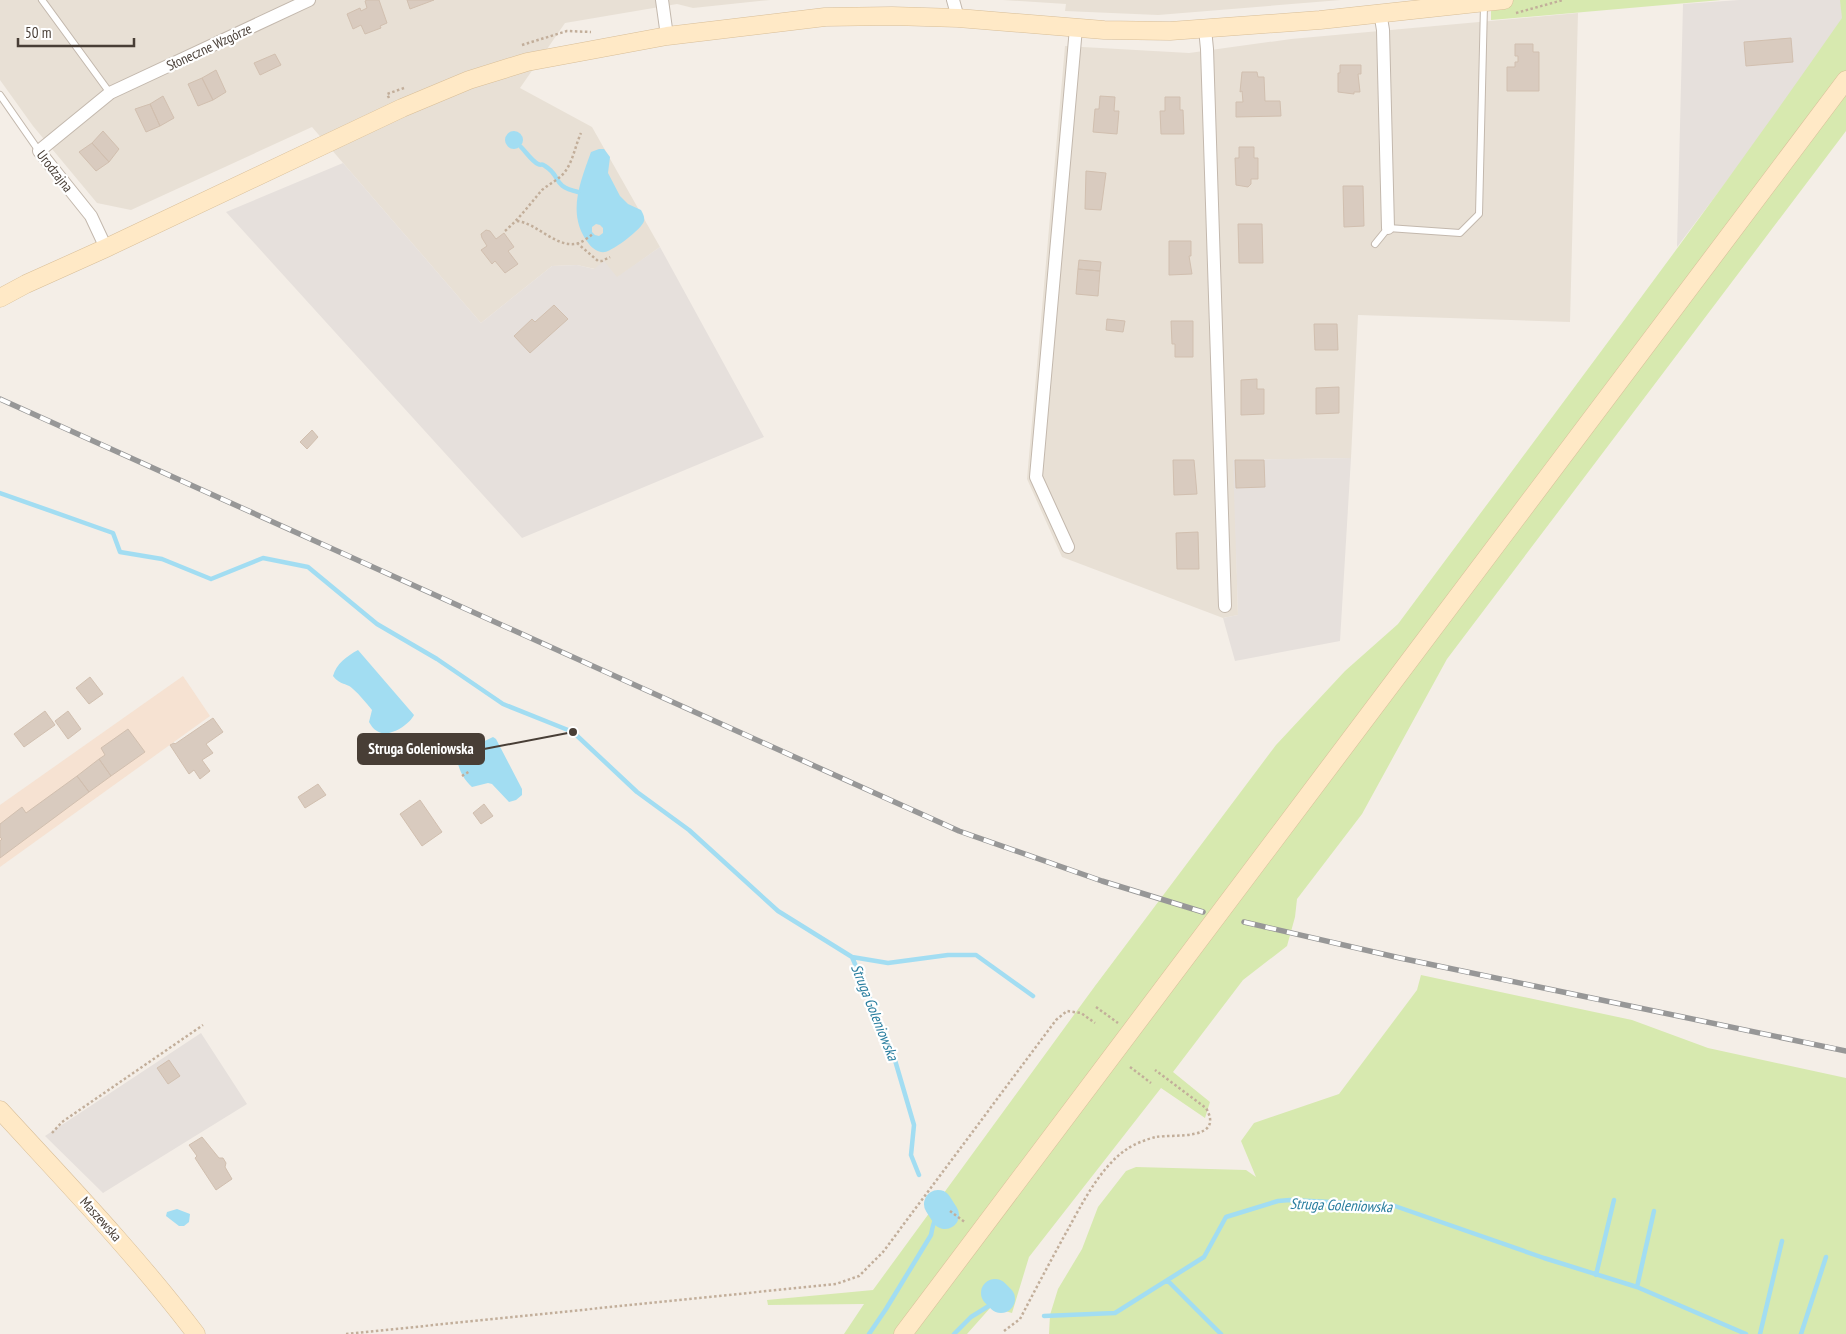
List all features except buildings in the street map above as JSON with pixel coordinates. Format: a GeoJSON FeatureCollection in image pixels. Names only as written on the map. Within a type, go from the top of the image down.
{"type":"FeatureCollection","features":[{"type":"Feature","properties":{"kind":"street","name":"Słoneczne Wzgórze"},"geometry":{"type":"LineString","coordinates":[[39,151],[110,93],[309,0]]}},
{"type":"Feature","properties":{"kind":"street"},"geometry":{"type":"LineString","coordinates":[[662,0],[667,36]]}},
{"type":"Feature","properties":{"kind":"street"},"geometry":{"type":"LineString","coordinates":[[953,0],[958,18]]}},
{"type":"Feature","properties":{"kind":"street"},"geometry":{"type":"LineString","coordinates":[[0,298],[26,284],[402,108],[469,80],[527,62],[667,36],[825,17],[892,16],[958,18],[1076,28],[1155,31],[1320,20],[1504,0]]}},
{"type":"Feature","properties":{"kind":"street"},"geometry":{"type":"LineString","coordinates":[[1380,12],[1383,30],[1388,228]]}},
{"type":"Feature","properties":{"kind":"street"},"geometry":{"type":"LineString","coordinates":[[1068,547],[1036,477],[1076,28]]}},
{"type":"Feature","properties":{"kind":"street"},"geometry":{"type":"LineString","coordinates":[[1205,28],[1208,58],[1225,606]]}},
{"type":"Feature","properties":{"kind":"street"},"geometry":{"type":"LineString","coordinates":[[903,1334],[1846,80]]}},
{"type":"Feature","properties":{"kind":"street","name":"Urodzajna"},"geometry":{"type":"LineString","coordinates":[[39,151],[91,216],[106,248]]}},
{"type":"Feature","properties":{"kind":"street","name":"Maszewska"},"geometry":{"type":"LineString","coordinates":[[0,1110],[112,1231],[196,1334]]}},
{"type":"Feature","properties":{"kind":"lane"},"geometry":{"type":"LineString","coordinates":[[42,0],[110,93]]}},
{"type":"Feature","properties":{"kind":"lane"},"geometry":{"type":"LineString","coordinates":[[1375,244],[1388,228],[1460,233],[1480,214],[1484,3]]}},
{"type":"Feature","properties":{"kind":"lane","name":"Urodzajna"},"geometry":{"type":"LineString","coordinates":[[0,96],[39,151]]}},
{"type":"Feature","properties":{"kind":"path"},"geometry":{"type":"LineString","coordinates":[[522,45],[567,30],[594,32]]}},
{"type":"Feature","properties":{"kind":"path"},"geometry":{"type":"LineString","coordinates":[[390,100],[387,94],[412,84]]}},
{"type":"Feature","properties":{"kind":"path"},"geometry":{"type":"LineString","coordinates":[[505,231],[517,221],[525,208],[564,174],[572,159],[581,133]]}},
{"type":"Feature","properties":{"kind":"path"},"geometry":{"type":"LineString","coordinates":[[517,221],[529,224],[556,240],[577,243],[598,261],[610,257]]}},
{"type":"Feature","properties":{"kind":"path"},"geometry":{"type":"LineString","coordinates":[[577,243],[593,234]]}},
{"type":"Feature","properties":{"kind":"path"},"geometry":{"type":"LineString","coordinates":[[462,776],[470,771]]}},
{"type":"Feature","properties":{"kind":"path"},"geometry":{"type":"LineString","coordinates":[[1096,1007],[1119,1024]]}},
{"type":"Feature","properties":{"kind":"path"},"geometry":{"type":"LineString","coordinates":[[346,1334],[836,1284],[859,1276],[883,1252],[1056,1020],[1067,1012],[1081,1013],[1095,1023]]}},
{"type":"Feature","properties":{"kind":"path"},"geometry":{"type":"LineString","coordinates":[[52,1133],[62,1122],[203,1025]]}},
{"type":"Feature","properties":{"kind":"path"},"geometry":{"type":"LineString","coordinates":[[1130,1067],[1151,1083]]}},
{"type":"Feature","properties":{"kind":"path"},"geometry":{"type":"LineString","coordinates":[[1004,1331],[1020,1319],[1088,1192],[1115,1159],[1128,1148],[1155,1137],[1200,1132],[1208,1129],[1211,1124],[1211,1116],[1206,1108],[1155,1070]]}},
{"type":"Feature","properties":{"kind":"path"},"geometry":{"type":"LineString","coordinates":[[950,1211],[973,1228]]}},
{"type":"Feature","properties":{"kind":"shaded area"},"geometry":{"type":"Polygon","coordinates":[[[0,0],[770,0],[693,8],[677,4],[565,23],[520,88],[592,127],[660,247],[617,278],[595,269],[577,265],[552,266],[481,323],[312,127],[131,210],[97,203],[33,126],[0,80],[0,0]]]}},
{"type":"Feature","properties":{"kind":"shaded area"},"geometry":{"type":"Polygon","coordinates":[[[1003,0],[1341,0],[1158,15],[1065,11],[1066,4],[1003,0]]]}},
{"type":"Feature","properties":{"kind":"shaded area"},"geometry":{"type":"Polygon","coordinates":[[[1739,0],[1840,0],[1846,10],[1846,23],[1677,247],[1683,4],[1739,0]]]}},
{"type":"Feature","properties":{"kind":"shaded area"},"geometry":{"type":"Polygon","coordinates":[[[1578,13],[1570,322],[1358,315],[1351,458],[1234,460],[1238,615],[1223,618],[1062,557],[1027,479],[1065,46],[1189,53],[1291,39],[1578,13]]]}},
{"type":"Feature","properties":{"kind":"shaded area"},"geometry":{"type":"Polygon","coordinates":[[[343,163],[481,323],[552,266],[577,265],[594,269],[604,261],[617,277],[660,247],[764,437],[522,538],[226,212],[343,163]]]}},
{"type":"Feature","properties":{"kind":"shaded area"},"geometry":{"type":"Polygon","coordinates":[[[1351,458],[1340,641],[1235,661],[1223,618],[1238,615],[1233,460],[1351,458]]]}},
{"type":"Feature","properties":{"kind":"shaded area"},"geometry":{"type":"Polygon","coordinates":[[[183,676],[210,716],[0,867],[0,805],[183,676]]]}},
{"type":"Feature","properties":{"kind":"shaded area"},"geometry":{"type":"Polygon","coordinates":[[[201,1033],[247,1104],[103,1193],[45,1136],[201,1033]]]}},
{"type":"Feature","properties":{"kind":"green space"},"geometry":{"type":"Polygon","coordinates":[[[1491,0],[1721,0],[1491,20],[1491,0]]]}},
{"type":"Feature","properties":{"kind":"green space"},"geometry":{"type":"Polygon","coordinates":[[[1840,0],[1846,0],[1846,131],[1447,659],[1362,814],[1297,899],[1295,917],[1287,946],[1243,980],[1173,1072],[1210,1102],[1205,1118],[1161,1088],[1029,1257],[1012,1313],[991,1307],[967,1334],[844,1334],[864,1304],[768,1305],[767,1300],[873,1290],[1095,986],[1276,745],[1345,671],[1398,624],[1622,323],[1788,95],[1842,18],[1840,0]]]}},
{"type":"Feature","properties":{"kind":"green space"},"geometry":{"type":"Polygon","coordinates":[[[1421,975],[1632,1020],[1708,1048],[1846,1078],[1846,1334],[1049,1334],[1050,1315],[1058,1289],[1082,1249],[1098,1207],[1126,1171],[1136,1167],[1246,1170],[1256,1177],[1241,1141],[1254,1123],[1339,1094],[1417,990],[1421,975]]]}},
{"type":"Feature","properties":{"kind":"water"},"geometry":{"type":"Polygon","coordinates":[[[514,131],[520,134],[523,140],[520,146],[514,149],[508,146],[505,140],[508,134],[514,131]]]}},
{"type":"Feature","properties":{"kind":"water"},"geometry":{"type":"Polygon","coordinates":[[[604,149],[610,157],[608,173],[620,196],[628,204],[641,210],[644,215],[642,225],[633,234],[605,252],[598,251],[591,246],[582,233],[578,222],[577,199],[579,187],[591,152],[604,149]],[[596,224],[592,227],[592,232],[595,235],[599,236],[603,233],[603,228],[596,224]]]}},
{"type":"Feature","properties":{"kind":"water"},"geometry":{"type":"Polygon","coordinates":[[[358,650],[414,715],[408,723],[398,730],[382,733],[374,729],[369,722],[372,710],[353,689],[333,676],[343,661],[358,650]]]}},
{"type":"Feature","properties":{"kind":"water"},"geometry":{"type":"Polygon","coordinates":[[[493,737],[496,739],[522,789],[522,795],[516,800],[509,802],[492,784],[488,783],[472,787],[460,770],[457,758],[468,749],[493,737]]]}},
{"type":"Feature","properties":{"kind":"water"},"geometry":{"type":"Polygon","coordinates":[[[177,1209],[190,1214],[189,1222],[184,1226],[179,1226],[166,1216],[167,1212],[177,1209]]]}},
{"type":"Feature","properties":{"kind":"waterway"},"geometry":{"type":"LineString","coordinates":[[521,147],[536,163],[544,165],[554,173],[560,184],[578,192]]}},
{"type":"Feature","properties":{"kind":"waterway","name":"Struga Goleniowska"},"geometry":{"type":"LineString","coordinates":[[0,493],[113,533],[120,552],[162,559],[211,579],[263,558],[308,567],[377,624],[437,659],[503,704],[573,732],[637,792],[689,830],[778,911],[852,957],[892,1050],[914,1125],[911,1155],[919,1175]]}},
{"type":"Feature","properties":{"kind":"waterway"},"geometry":{"type":"LineString","coordinates":[[852,957],[888,963],[948,955],[976,955],[1033,996]]}},
{"type":"Feature","properties":{"kind":"waterway","name":"Struga Goleniowska"},"geometry":{"type":"LineString","coordinates":[[1044,1316],[1115,1313],[1204,1257],[1226,1217],[1278,1201],[1290,1200],[1392,1205],[1544,1258],[1637,1287],[1746,1334]]}},
{"type":"Feature","properties":{"kind":"waterway"},"geometry":{"type":"LineString","coordinates":[[1596,1275],[1614,1200]]}},
{"type":"Feature","properties":{"kind":"waterway","name":"Struga Goleniowska"},"geometry":{"type":"LineString","coordinates":[[938,1204],[945,1215]]}},
{"type":"Feature","properties":{"kind":"waterway"},"geometry":{"type":"LineString","coordinates":[[869,1334],[931,1235],[933,1225],[942,1211]]}},
{"type":"Feature","properties":{"kind":"waterway"},"geometry":{"type":"LineString","coordinates":[[1637,1287],[1654,1211]]}},
{"type":"Feature","properties":{"kind":"waterway"},"geometry":{"type":"LineString","coordinates":[[1760,1334],[1782,1241]]}},
{"type":"Feature","properties":{"kind":"waterway"},"geometry":{"type":"LineString","coordinates":[[1801,1334],[1826,1257]]}},
{"type":"Feature","properties":{"kind":"waterway"},"geometry":{"type":"LineString","coordinates":[[1168,1281],[1221,1334]]}},
{"type":"Feature","properties":{"kind":"waterway","name":"Struga Goleniowska"},"geometry":{"type":"LineString","coordinates":[[995,1293],[1001,1299]]}},
{"type":"Feature","properties":{"kind":"waterway"},"geometry":{"type":"LineString","coordinates":[[954,1334],[971,1317],[992,1304],[997,1296]]}},
{"type":"Feature","properties":{"kind":"railway"},"geometry":{"type":"LineString","coordinates":[[0,399],[959,831],[1102,881],[1203,912]]}},
{"type":"Feature","properties":{"kind":"railway"},"geometry":{"type":"LineString","coordinates":[[1244,922],[1400,958],[1846,1051]]}},
{"type":"Feature","properties":{"kind":"place","name":"Struga Goleniowska"},"geometry":{"type":"Point","coordinates":[573,732]}}]}
